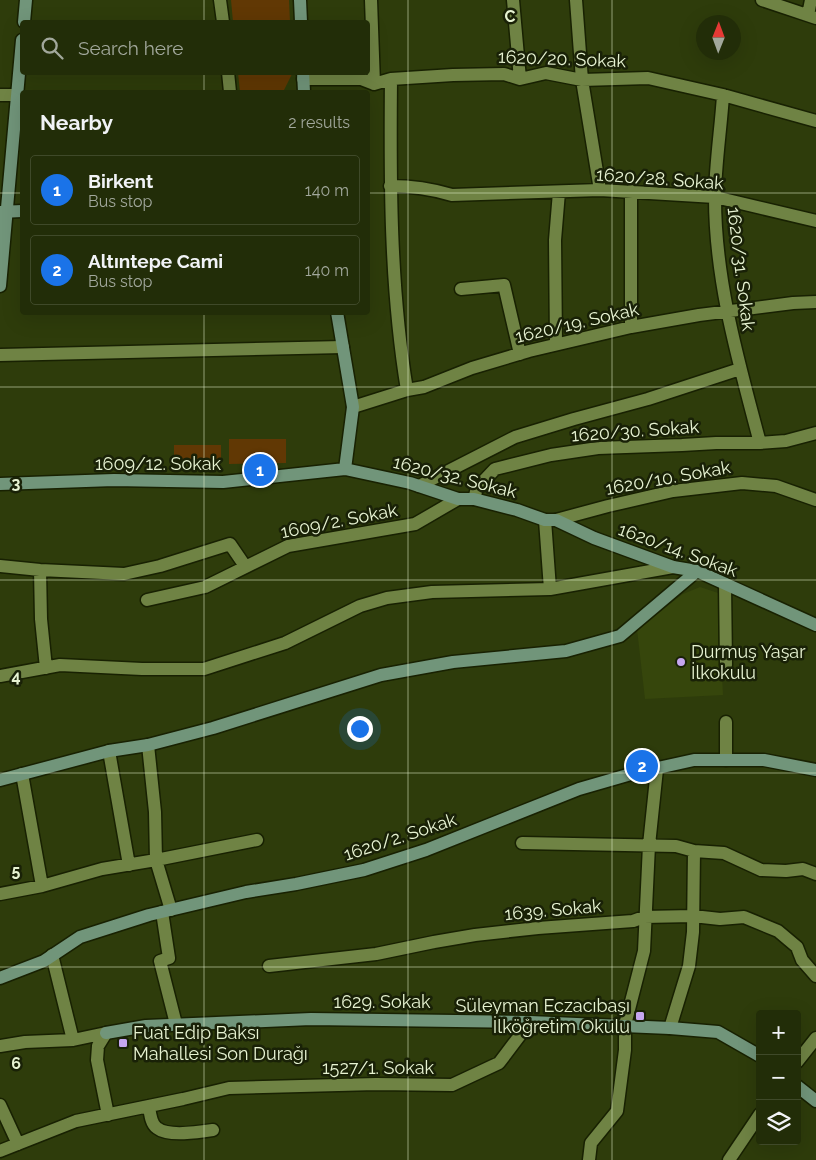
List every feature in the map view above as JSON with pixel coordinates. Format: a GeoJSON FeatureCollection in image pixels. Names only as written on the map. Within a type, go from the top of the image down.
{"type":"FeatureCollection","features":[{"type":"Feature","properties":{"kind":"main road"},"geometry":{"type":"LineString","coordinates":[[24,20],[26,0]]}},
{"type":"Feature","properties":{"kind":"main road"},"geometry":{"type":"LineString","coordinates":[[300,0],[301,20]]}},
{"type":"Feature","properties":{"kind":"main road"},"geometry":{"type":"LineString","coordinates":[[0,286],[4,211],[20,68]]}},
{"type":"Feature","properties":{"kind":"main road"},"geometry":{"type":"LineString","coordinates":[[303,76],[304,90]]}},
{"type":"Feature","properties":{"kind":"main road"},"geometry":{"type":"LineString","coordinates":[[4,211],[20,211]]}},
{"type":"Feature","properties":{"kind":"main road"},"geometry":{"type":"LineString","coordinates":[[337,315],[353,407],[345,468]]}},
{"type":"Feature","properties":{"kind":"main road","name":"1620/32. Sokak"},"geometry":{"type":"LineString","coordinates":[[345,468],[419,486],[458,499],[474,499],[550,520]]}},
{"type":"Feature","properties":{"kind":"main road","name":"1609/12. Sokak"},"geometry":{"type":"LineString","coordinates":[[0,484],[114,480],[223,482],[345,468]]}},
{"type":"Feature","properties":{"kind":"main road","name":"1620/14. Sokak"},"geometry":{"type":"LineString","coordinates":[[550,520],[673,567],[697,571],[816,624]]}},
{"type":"Feature","properties":{"kind":"main road"},"geometry":{"type":"LineString","coordinates":[[0,780],[109,751],[148,745],[213,728],[382,675],[453,662],[566,651],[620,636],[697,571]]}},
{"type":"Feature","properties":{"kind":"main road","name":"1620/2. Sokak"},"geometry":{"type":"LineString","coordinates":[[0,978],[44,961],[80,936],[166,911],[246,892],[364,870],[426,850],[579,789],[631,774],[694,760],[764,760],[816,770]]}},
{"type":"Feature","properties":{"kind":"main road","name":"1629. Sokak"},"geometry":{"type":"LineString","coordinates":[[106,1033],[146,1026],[176,1024],[320,1019],[530,1022],[718,1032],[758,1055]]}},
{"type":"Feature","properties":{"kind":"main road"},"geometry":{"type":"LineString","coordinates":[[801,1089],[816,1101]]}},
{"type":"Feature","properties":{"kind":"street"},"geometry":{"type":"LineString","coordinates":[[220,0],[222,20]]}},
{"type":"Feature","properties":{"kind":"street"},"geometry":{"type":"LineString","coordinates":[[371,0],[374,84]]}},
{"type":"Feature","properties":{"kind":"street"},"geometry":{"type":"LineString","coordinates":[[513,0],[520,79]]}},
{"type":"Feature","properties":{"kind":"street"},"geometry":{"type":"LineString","coordinates":[[576,0],[582,80],[600,190]]}},
{"type":"Feature","properties":{"kind":"street"},"geometry":{"type":"LineString","coordinates":[[762,0],[812,16],[811,0]]}},
{"type":"Feature","properties":{"kind":"street","name":"1620/20. Sokak"},"geometry":{"type":"LineString","coordinates":[[303,76],[361,79],[374,84],[391,79],[453,74],[504,74],[520,79],[546,73],[582,80],[648,78],[724,95],[816,120]]}},
{"type":"Feature","properties":{"kind":"street"},"geometry":{"type":"LineString","coordinates":[[228,75],[230,90]]}},
{"type":"Feature","properties":{"kind":"street"},"geometry":{"type":"LineString","coordinates":[[391,79],[390,186],[394,293],[407,390]]}},
{"type":"Feature","properties":{"kind":"street"},"geometry":{"type":"LineString","coordinates":[[0,95],[18,95]]}},
{"type":"Feature","properties":{"kind":"street","name":"1620/31. Sokak"},"geometry":{"type":"LineString","coordinates":[[724,95],[715,197],[720,265],[733,343],[760,443]]}},
{"type":"Feature","properties":{"kind":"street","name":"1620/28. Sokak"},"geometry":{"type":"LineString","coordinates":[[390,186],[409,186],[452,195],[600,190],[715,197],[816,221]]}},
{"type":"Feature","properties":{"kind":"street"},"geometry":{"type":"LineString","coordinates":[[631,191],[631,327]]}},
{"type":"Feature","properties":{"kind":"street"},"geometry":{"type":"LineString","coordinates":[[556,344],[555,240],[559,192]]}},
{"type":"Feature","properties":{"kind":"street"},"geometry":{"type":"LineString","coordinates":[[461,289],[504,284],[520,354]]}},
{"type":"Feature","properties":{"kind":"street","name":"1620/19. Sokak"},"geometry":{"type":"LineString","coordinates":[[353,407],[407,390],[424,387],[472,368],[556,344],[631,327],[793,303],[816,302]]}},
{"type":"Feature","properties":{"kind":"street"},"geometry":{"type":"LineString","coordinates":[[0,355],[342,347]]}},
{"type":"Feature","properties":{"kind":"street"},"geometry":{"type":"LineString","coordinates":[[419,486],[515,437],[648,399],[740,369]]}},
{"type":"Feature","properties":{"kind":"street","name":"1620/30. Sokak"},"geometry":{"type":"LineString","coordinates":[[474,499],[477,488],[495,469],[551,456],[598,448],[682,446],[716,442],[760,443],[786,441],[816,433]]}},
{"type":"Feature","properties":{"kind":"street","name":"1620/10. Sokak"},"geometry":{"type":"LineString","coordinates":[[550,520],[674,491],[742,483],[776,486],[816,500]]}},
{"type":"Feature","properties":{"kind":"street","name":"1609/2. Sokak"},"geometry":{"type":"LineString","coordinates":[[147,600],[205,587],[288,546],[415,524],[458,499]]}},
{"type":"Feature","properties":{"kind":"street"},"geometry":{"type":"LineString","coordinates":[[550,520],[550,589]]}},
{"type":"Feature","properties":{"kind":"street"},"geometry":{"type":"LineString","coordinates":[[0,566],[124,574],[160,566],[230,544],[245,566]]}},
{"type":"Feature","properties":{"kind":"street"},"geometry":{"type":"LineString","coordinates":[[0,676],[60,665],[142,669],[204,669],[285,643],[360,606],[387,598],[432,592],[550,589],[673,567]]}},
{"type":"Feature","properties":{"kind":"street"},"geometry":{"type":"LineString","coordinates":[[40,570],[41,619],[46,668]]}},
{"type":"Feature","properties":{"kind":"street"},"geometry":{"type":"LineString","coordinates":[[725,584],[726,665]]}},
{"type":"Feature","properties":{"kind":"street"},"geometry":{"type":"LineString","coordinates":[[726,722],[726,760]]}},
{"type":"Feature","properties":{"kind":"street"},"geometry":{"type":"LineString","coordinates":[[148,745],[155,812],[156,860],[166,911],[168,958],[160,961],[176,1024]]}},
{"type":"Feature","properties":{"kind":"street"},"geometry":{"type":"LineString","coordinates":[[109,751],[129,864]]}},
{"type":"Feature","properties":{"kind":"street"},"geometry":{"type":"LineString","coordinates":[[589,1160],[591,1143],[617,1111],[625,1050],[625,1026],[644,951],[644,917],[656,769]]}},
{"type":"Feature","properties":{"kind":"street"},"geometry":{"type":"LineString","coordinates":[[22,774],[42,886]]}},
{"type":"Feature","properties":{"kind":"street"},"geometry":{"type":"LineString","coordinates":[[0,894],[42,886],[102,869],[257,840]]}},
{"type":"Feature","properties":{"kind":"street"},"geometry":{"type":"LineString","coordinates":[[522,843],[676,846],[694,851],[724,853],[761,870],[786,871],[803,869],[816,874]]}},
{"type":"Feature","properties":{"kind":"street"},"geometry":{"type":"LineString","coordinates":[[670,1028],[689,966],[693,932],[694,851]]}},
{"type":"Feature","properties":{"kind":"street","name":"1639. Sokak"},"geometry":{"type":"LineString","coordinates":[[269,966],[376,954],[475,935],[633,921],[644,917],[693,916],[720,919],[744,917],[778,930],[797,947],[802,960],[816,976]]}},
{"type":"Feature","properties":{"kind":"street"},"geometry":{"type":"LineString","coordinates":[[52,955],[73,1040]]}},
{"type":"Feature","properties":{"kind":"street","name":"1527/1. Sokak"},"geometry":{"type":"LineString","coordinates":[[0,1151],[76,1122],[229,1088],[376,1084],[452,1085],[499,1063],[530,1022]]}},
{"type":"Feature","properties":{"kind":"street"},"geometry":{"type":"LineString","coordinates":[[106,1033],[98,1046],[97,1060],[108,1115]]}},
{"type":"Feature","properties":{"kind":"street","name":"1629. Sokak"},"geometry":{"type":"LineString","coordinates":[[0,1046],[25,1042],[73,1040],[106,1033]]}},
{"type":"Feature","properties":{"kind":"street"},"geometry":{"type":"LineString","coordinates":[[801,1057],[816,1038]]}},
{"type":"Feature","properties":{"kind":"street"},"geometry":{"type":"LineString","coordinates":[[0,1105],[18,1144]]}},
{"type":"Feature","properties":{"kind":"street"},"geometry":{"type":"LineString","coordinates":[[149,1106],[156,1128],[162,1131],[192,1132],[213,1130]]}},
{"type":"Feature","properties":{"kind":"street"},"geometry":{"type":"LineString","coordinates":[[729,1160],[756,1120]]}},
{"type":"Feature","properties":{"kind":"shaded area"},"geometry":{"type":"Polygon","coordinates":[[[231,0],[289,0],[290,20],[233,20],[231,0]]]}},
{"type":"Feature","properties":{"kind":"shaded area"},"geometry":{"type":"Polygon","coordinates":[[[238,75],[292,75],[284,90],[240,90],[238,75]]]}},
{"type":"Feature","properties":{"kind":"shaded area"},"geometry":{"type":"Polygon","coordinates":[[[229,439],[286,439],[286,463],[229,464],[229,439]]]}},
{"type":"Feature","properties":{"kind":"shaded area"},"geometry":{"type":"Polygon","coordinates":[[[174,445],[221,445],[221,462],[174,463],[174,445]]]}},
{"type":"Feature","properties":{"kind":"shaded area","name":"Durmuş Yaşar İlkokulu"},"geometry":{"type":"Polygon","coordinates":[[[700,587],[718,593],[723,695],[645,699],[637,629],[683,594],[700,587]]]}},
{"type":"Feature","properties":{"kind":"place","name":"Birkent"},"geometry":{"type":"Point","coordinates":[260,470]}},
{"type":"Feature","properties":{"kind":"place","name":"Durmuş Yaşar İlkokulu"},"geometry":{"type":"Point","coordinates":[681,662]}},
{"type":"Feature","properties":{"kind":"place","name":"Altıntepe Cami"},"geometry":{"type":"Point","coordinates":[642,766]}},
{"type":"Feature","properties":{"kind":"place","name":"Süleyman Eczacıbaşı İlköğretim Okulu"},"geometry":{"type":"Point","coordinates":[640,1016]}},
{"type":"Feature","properties":{"kind":"place","name":"Fuat Edip Baksı Mahallesi Son Durağı"},"geometry":{"type":"Point","coordinates":[123,1043]}}]}
